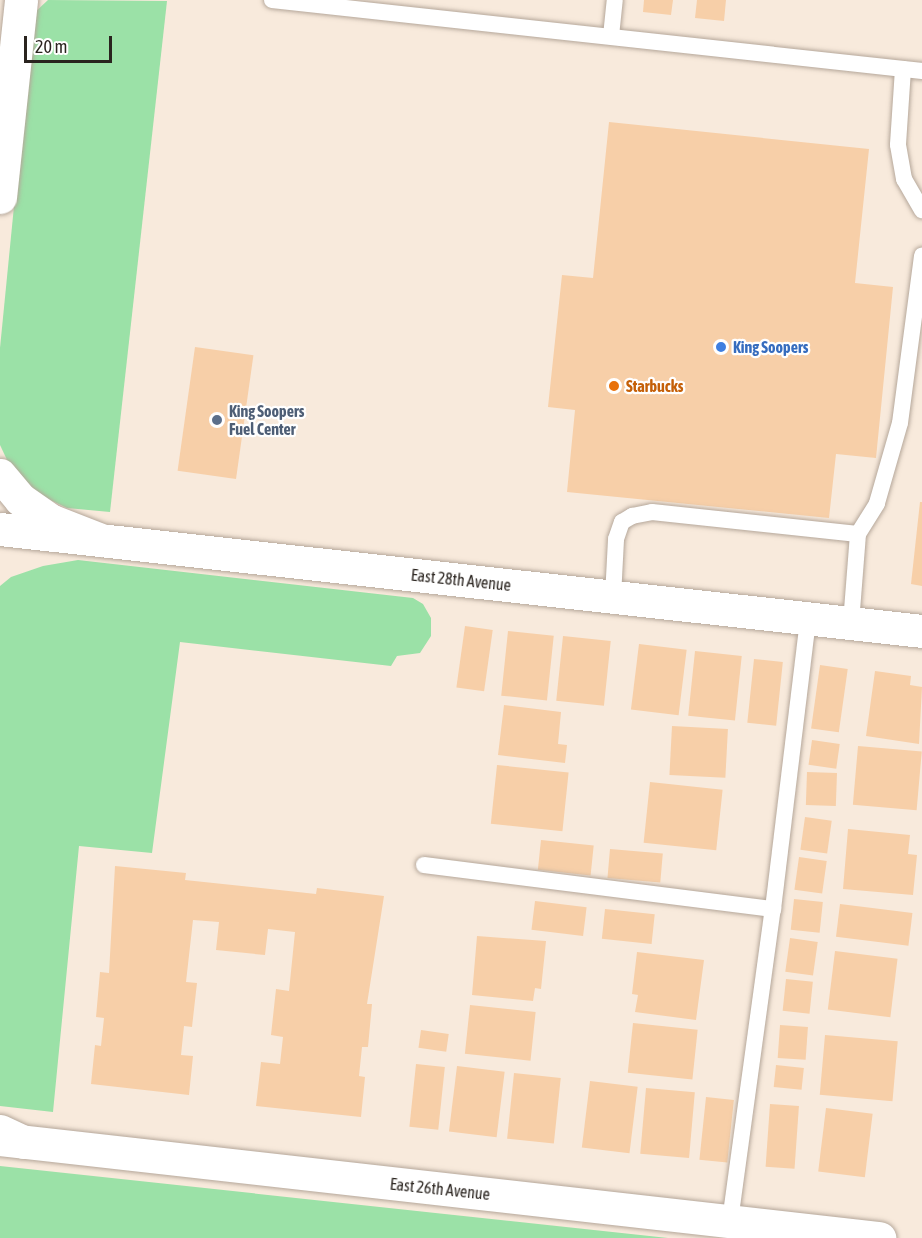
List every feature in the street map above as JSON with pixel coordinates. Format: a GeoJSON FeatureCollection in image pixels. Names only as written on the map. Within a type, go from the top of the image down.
{"type":"FeatureCollection","features":[{"type":"Feature","properties":{"kind":"street"},"geometry":{"type":"LineString","coordinates":[[0,196],[21,0]]}},
{"type":"Feature","properties":{"kind":"street"},"geometry":{"type":"LineString","coordinates":[[0,475],[20,499],[52,521],[101,540]]}},
{"type":"Feature","properties":{"kind":"street","name":"East 28th Avenue"},"geometry":{"type":"LineString","coordinates":[[0,529],[922,631]]}},
{"type":"Feature","properties":{"kind":"street","name":"East 26th Avenue"},"geometry":{"type":"LineString","coordinates":[[8,1137],[879,1238]]}},
{"type":"Feature","properties":{"kind":"lane"},"geometry":{"type":"LineString","coordinates":[[272,0],[922,71]]}},
{"type":"Feature","properties":{"kind":"lane"},"geometry":{"type":"LineString","coordinates":[[611,36],[615,0]]}},
{"type":"Feature","properties":{"kind":"lane"},"geometry":{"type":"LineString","coordinates":[[903,69],[898,146],[904,179],[922,210]]}},
{"type":"Feature","properties":{"kind":"lane"},"geometry":{"type":"LineString","coordinates":[[851,623],[858,534],[877,503],[900,423],[922,255]]}},
{"type":"Feature","properties":{"kind":"lane"},"geometry":{"type":"LineString","coordinates":[[613,597],[616,539],[622,522],[632,516],[652,512],[858,534]]}},
{"type":"Feature","properties":{"kind":"lane"},"geometry":{"type":"LineString","coordinates":[[730,1221],[773,909],[808,618]]}},
{"type":"Feature","properties":{"kind":"lane"},"geometry":{"type":"LineString","coordinates":[[424,865],[773,909]]}},
{"type":"Feature","properties":{"kind":"green space"},"geometry":{"type":"Polygon","coordinates":[[[48,0],[167,1],[110,512],[67,508],[40,495],[15,477],[0,445],[0,348],[33,14],[48,0]]]}},
{"type":"Feature","properties":{"kind":"green space"},"geometry":{"type":"Polygon","coordinates":[[[78,560],[413,598],[423,604],[431,618],[431,636],[420,653],[397,656],[391,666],[180,642],[152,853],[79,846],[53,1112],[0,1106],[0,586],[11,577],[43,566],[78,560]]]}},
{"type":"Feature","properties":{"kind":"green space"},"geometry":{"type":"Polygon","coordinates":[[[0,1166],[668,1238],[0,1238],[0,1166]]]}},
{"type":"Feature","properties":{"kind":"building"},"geometry":{"type":"Polygon","coordinates":[[[644,0],[673,0],[671,15],[643,12],[644,0]]]}},
{"type":"Feature","properties":{"kind":"building"},"geometry":{"type":"Polygon","coordinates":[[[697,0],[726,0],[724,21],[695,18],[697,0]]]}},
{"type":"Feature","properties":{"kind":"building","name":"King Soopers"},"geometry":{"type":"Polygon","coordinates":[[[609,122],[869,149],[855,283],[893,287],[876,458],[836,454],[829,518],[567,492],[575,410],[548,407],[562,275],[593,278],[609,122]]]}},
{"type":"Feature","properties":{"kind":"building"},"geometry":{"type":"Polygon","coordinates":[[[195,347],[253,355],[236,479],[178,471],[195,347]]]}},
{"type":"Feature","properties":{"kind":"building"},"geometry":{"type":"Polygon","coordinates":[[[920,502],[922,502],[922,586],[911,584],[920,502]]]}},
{"type":"Feature","properties":{"kind":"building"},"geometry":{"type":"Polygon","coordinates":[[[465,626],[493,630],[484,691],[456,687],[465,626]]]}},
{"type":"Feature","properties":{"kind":"building"},"geometry":{"type":"Polygon","coordinates":[[[508,631],[554,636],[547,700],[501,696],[508,631]]]}},
{"type":"Feature","properties":{"kind":"building"},"geometry":{"type":"Polygon","coordinates":[[[563,636],[611,641],[604,706],[556,701],[563,636]]]}},
{"type":"Feature","properties":{"kind":"building"},"geometry":{"type":"Polygon","coordinates":[[[639,644],[687,650],[679,715],[631,710],[639,644]]]}},
{"type":"Feature","properties":{"kind":"building"},"geometry":{"type":"Polygon","coordinates":[[[695,651],[742,656],[735,721],[688,716],[695,651]]]}},
{"type":"Feature","properties":{"kind":"building"},"geometry":{"type":"Polygon","coordinates":[[[754,659],[783,662],[776,726],[747,723],[754,659]]]}},
{"type":"Feature","properties":{"kind":"building"},"geometry":{"type":"Polygon","coordinates":[[[820,665],[848,669],[839,732],[811,728],[820,665]]]}},
{"type":"Feature","properties":{"kind":"building"},"geometry":{"type":"Polygon","coordinates":[[[875,671],[911,676],[910,685],[922,687],[919,744],[866,736],[875,671]]]}},
{"type":"Feature","properties":{"kind":"building"},"geometry":{"type":"Polygon","coordinates":[[[504,705],[561,712],[558,744],[567,745],[565,763],[498,755],[504,705]]]}},
{"type":"Feature","properties":{"kind":"building"},"geometry":{"type":"Polygon","coordinates":[[[672,726],[728,729],[725,778],[669,775],[672,726]]]}},
{"type":"Feature","properties":{"kind":"building"},"geometry":{"type":"Polygon","coordinates":[[[812,740],[840,744],[836,769],[809,765],[812,740]]]}},
{"type":"Feature","properties":{"kind":"building"},"geometry":{"type":"Polygon","coordinates":[[[858,746],[922,752],[917,810],[853,805],[858,746]]]}},
{"type":"Feature","properties":{"kind":"building"},"geometry":{"type":"Polygon","coordinates":[[[497,765],[569,773],[562,831],[491,824],[497,765]]]}},
{"type":"Feature","properties":{"kind":"building"},"geometry":{"type":"Polygon","coordinates":[[[807,772],[837,773],[836,806],[806,805],[807,772]]]}},
{"type":"Feature","properties":{"kind":"building"},"geometry":{"type":"Polygon","coordinates":[[[650,782],[723,790],[716,850],[644,843],[650,782]]]}},
{"type":"Feature","properties":{"kind":"building"},"geometry":{"type":"Polygon","coordinates":[[[805,817],[832,821],[827,853],[800,850],[805,817]]]}},
{"type":"Feature","properties":{"kind":"building"},"geometry":{"type":"Polygon","coordinates":[[[848,829],[910,835],[908,854],[917,855],[913,895],[843,889],[848,829]]]}},
{"type":"Feature","properties":{"kind":"building"},"geometry":{"type":"Polygon","coordinates":[[[541,840],[594,846],[591,875],[538,870],[541,840]]]}},
{"type":"Feature","properties":{"kind":"building"},"geometry":{"type":"Polygon","coordinates":[[[610,849],[663,854],[660,883],[607,878],[610,849]]]}},
{"type":"Feature","properties":{"kind":"building"},"geometry":{"type":"Polygon","coordinates":[[[799,857],[827,861],[822,894],[794,890],[799,857]]]}},
{"type":"Feature","properties":{"kind":"building"},"geometry":{"type":"Polygon","coordinates":[[[115,866],[186,873],[185,880],[316,894],[317,888],[384,896],[367,1004],[372,1004],[368,1047],[362,1047],[359,1076],[365,1077],[361,1117],[256,1106],[261,1062],[280,1064],[283,1037],[271,1035],[276,989],[289,991],[295,932],[268,929],[265,955],[216,950],[219,922],[193,920],[186,982],[197,983],[192,1027],[184,1026],[181,1055],[193,1056],[189,1095],[91,1084],[95,1045],[101,1046],[104,1018],[96,1017],[100,972],[109,973],[115,866]]]}},
{"type":"Feature","properties":{"kind":"building"},"geometry":{"type":"Polygon","coordinates":[[[794,899],[823,902],[820,933],[791,930],[794,899]]]}},
{"type":"Feature","properties":{"kind":"building"},"geometry":{"type":"Polygon","coordinates":[[[535,901],[587,907],[583,936],[531,930],[535,901]]]}},
{"type":"Feature","properties":{"kind":"building"},"geometry":{"type":"Polygon","coordinates":[[[840,904],[912,913],[908,946],[836,937],[840,904]]]}},
{"type":"Feature","properties":{"kind":"building"},"geometry":{"type":"Polygon","coordinates":[[[605,909],[655,914],[652,944],[602,939],[605,909]]]}},
{"type":"Feature","properties":{"kind":"building"},"geometry":{"type":"Polygon","coordinates":[[[477,936],[546,941],[541,989],[535,988],[533,1001],[472,995],[477,936]]]}},
{"type":"Feature","properties":{"kind":"building"},"geometry":{"type":"Polygon","coordinates":[[[790,938],[818,942],[813,976],[785,972],[790,938]]]}},
{"type":"Feature","properties":{"kind":"building"},"geometry":{"type":"Polygon","coordinates":[[[835,951],[898,959],[890,1017],[828,1010],[835,951]]]}},
{"type":"Feature","properties":{"kind":"building"},"geometry":{"type":"Polygon","coordinates":[[[637,952],[704,960],[696,1020],[635,1012],[638,995],[632,994],[637,952]]]}},
{"type":"Feature","properties":{"kind":"building"},"geometry":{"type":"Polygon","coordinates":[[[786,979],[813,982],[810,1014],[783,1011],[786,979]]]}},
{"type":"Feature","properties":{"kind":"building"},"geometry":{"type":"Polygon","coordinates":[[[470,1005],[536,1012],[531,1061],[465,1054],[470,1005]]]}},
{"type":"Feature","properties":{"kind":"building"},"geometry":{"type":"Polygon","coordinates":[[[633,1023],[698,1030],[692,1080],[628,1073],[633,1023]]]}},
{"type":"Feature","properties":{"kind":"building"},"geometry":{"type":"Polygon","coordinates":[[[780,1025],[808,1027],[806,1060],[778,1058],[780,1025]]]}},
{"type":"Feature","properties":{"kind":"building"},"geometry":{"type":"Polygon","coordinates":[[[421,1030],[449,1034],[446,1052],[418,1048],[421,1030]]]}},
{"type":"Feature","properties":{"kind":"building"},"geometry":{"type":"Polygon","coordinates":[[[825,1035],[898,1041],[892,1101],[820,1095],[825,1035]]]}},
{"type":"Feature","properties":{"kind":"building"},"geometry":{"type":"Polygon","coordinates":[[[416,1064],[445,1067],[438,1130],[409,1127],[416,1064]]]}},
{"type":"Feature","properties":{"kind":"building"},"geometry":{"type":"Polygon","coordinates":[[[776,1065],[804,1068],[802,1090],[774,1087],[776,1065]]]}},
{"type":"Feature","properties":{"kind":"building"},"geometry":{"type":"Polygon","coordinates":[[[457,1066],[505,1072],[497,1137],[449,1132],[457,1066]]]}},
{"type":"Feature","properties":{"kind":"building"},"geometry":{"type":"Polygon","coordinates":[[[514,1073],[561,1078],[554,1144],[507,1139],[514,1073]]]}},
{"type":"Feature","properties":{"kind":"building"},"geometry":{"type":"Polygon","coordinates":[[[590,1081],[638,1087],[629,1153],[582,1148],[590,1081]]]}},
{"type":"Feature","properties":{"kind":"building"},"geometry":{"type":"Polygon","coordinates":[[[646,1088],[695,1092],[689,1158],[640,1154],[646,1088]]]}},
{"type":"Feature","properties":{"kind":"building"},"geometry":{"type":"Polygon","coordinates":[[[706,1097],[734,1100],[727,1163],[699,1160],[706,1097]]]}},
{"type":"Feature","properties":{"kind":"building"},"geometry":{"type":"Polygon","coordinates":[[[770,1104],[799,1106],[795,1169],[766,1167],[770,1104]]]}},
{"type":"Feature","properties":{"kind":"building"},"geometry":{"type":"Polygon","coordinates":[[[826,1108],[873,1114],[865,1177],[818,1172],[826,1108]]]}},
{"type":"Feature","properties":{"kind":"place","name":"King Soopers"},"geometry":{"type":"Point","coordinates":[721,347]}},
{"type":"Feature","properties":{"kind":"place","name":"Starbucks"},"geometry":{"type":"Point","coordinates":[614,386]}},
{"type":"Feature","properties":{"kind":"place","name":"King Soopers Fuel Center"},"geometry":{"type":"Point","coordinates":[217,420]}}]}
